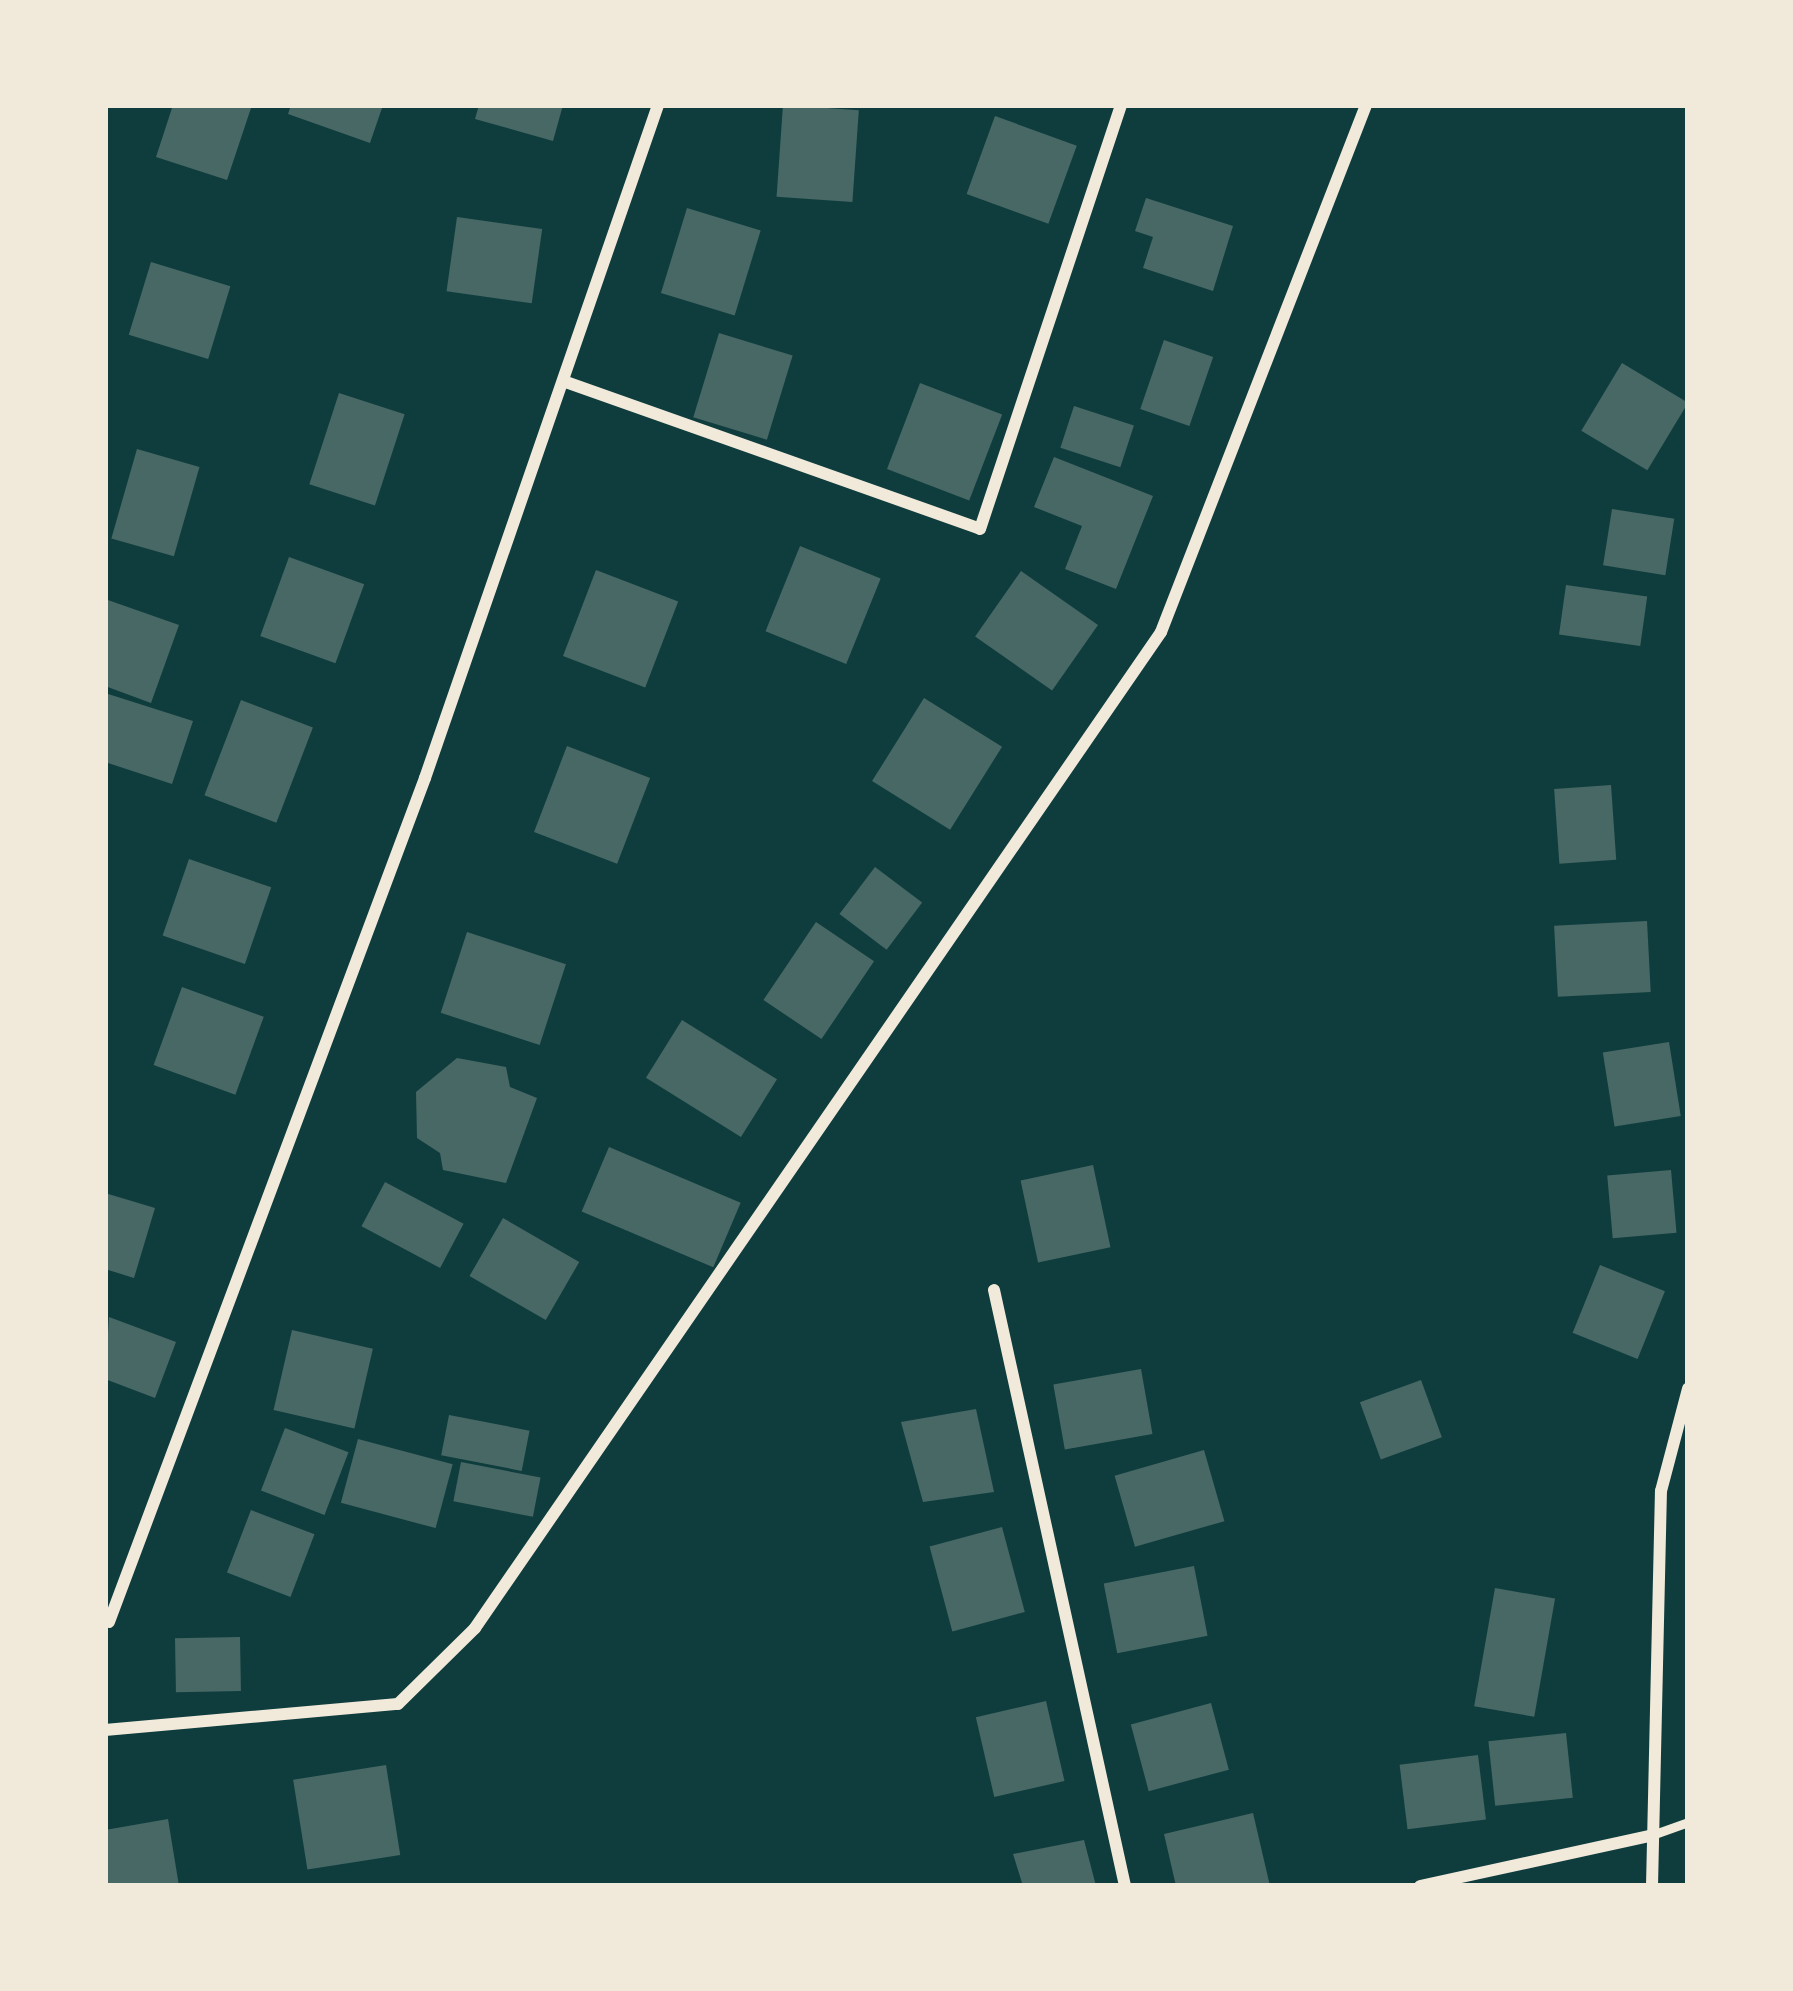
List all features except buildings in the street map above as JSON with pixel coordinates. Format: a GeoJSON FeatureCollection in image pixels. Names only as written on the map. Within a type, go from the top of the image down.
{"type":"FeatureCollection","features":[{"type":"Feature","properties":{"kind":"street"},"geometry":{"type":"LineString","coordinates":[[109,1622],[563,381],[658,105]]}},
{"type":"Feature","properties":{"kind":"street"},"geometry":{"type":"LineString","coordinates":[[563,381],[980,530],[1121,105]]}},
{"type":"Feature","properties":{"kind":"street"},"geometry":{"type":"LineString","coordinates":[[105,1730],[398,1705],[476,1628],[1161,632],[1366,105]]}},
{"type":"Feature","properties":{"kind":"street"},"geometry":{"type":"LineString","coordinates":[[994,1290],[1126,1886]]}},
{"type":"Feature","properties":{"kind":"street"},"geometry":{"type":"LineString","coordinates":[[1652,1886],[1648,1836],[1661,1491],[1688,1389]]}},
{"type":"Feature","properties":{"kind":"street"},"geometry":{"type":"LineString","coordinates":[[1420,1886],[1648,1836]]}},
{"type":"Feature","properties":{"kind":"lane"},"geometry":{"type":"LineString","coordinates":[[1648,1836],[1688,1822]]}}]}
